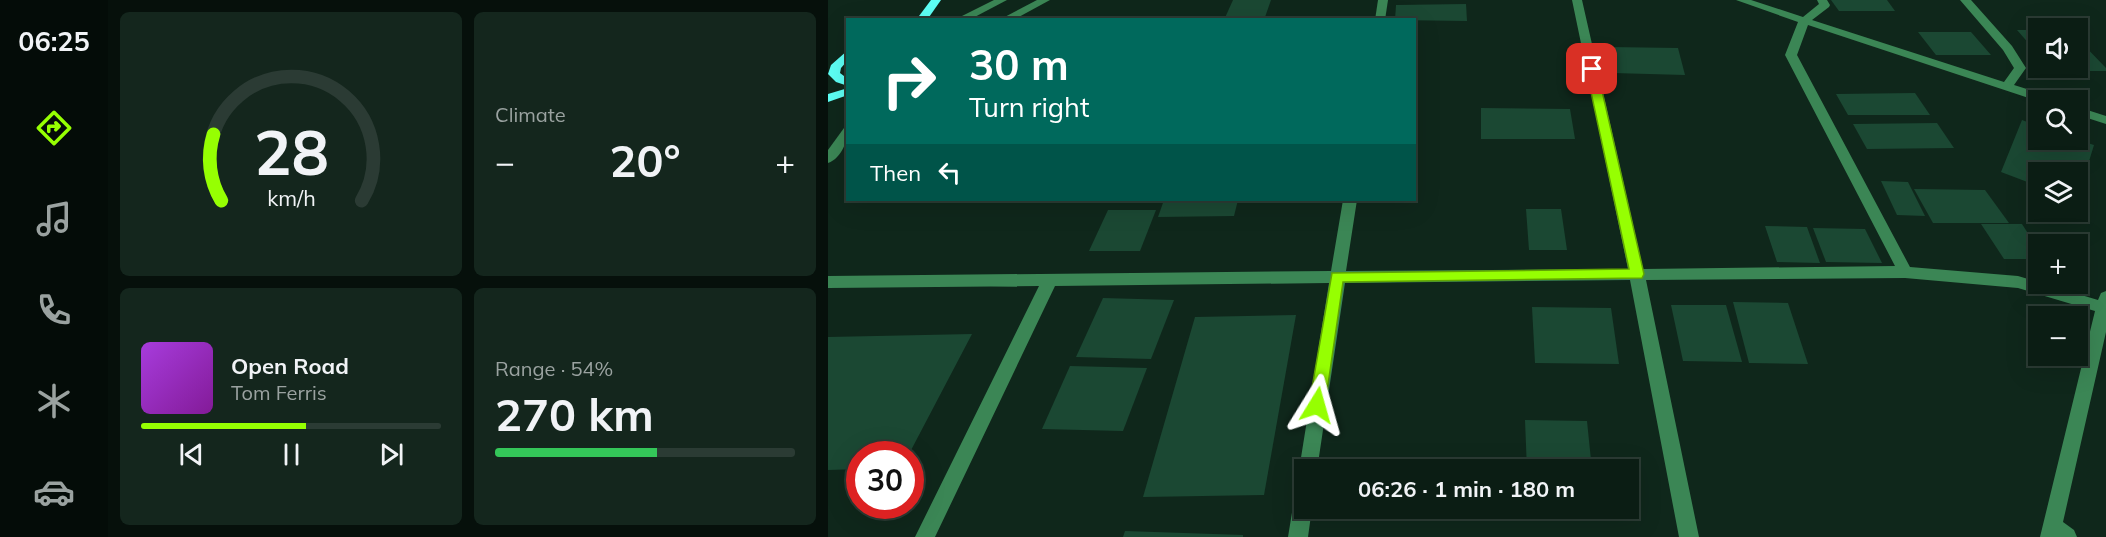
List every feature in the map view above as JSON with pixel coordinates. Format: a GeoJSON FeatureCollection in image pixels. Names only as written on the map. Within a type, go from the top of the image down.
{"type":"FeatureCollection","features":[{"type":"Feature","properties":{"kind":"main road"},"geometry":{"type":"LineString","coordinates":[[922,18],[936,0]]}},
{"type":"Feature","properties":{"kind":"main road"},"geometry":{"type":"LineString","coordinates":[[846,55],[831,68],[840,80],[846,82]]}},
{"type":"Feature","properties":{"kind":"main road"},"geometry":{"type":"LineString","coordinates":[[828,98],[846,92]]}},
{"type":"Feature","properties":{"kind":"street"},"geometry":{"type":"LineString","coordinates":[[963,18],[1002,0]]}},
{"type":"Feature","properties":{"kind":"street"},"geometry":{"type":"LineString","coordinates":[[1008,18],[1045,0]]}},
{"type":"Feature","properties":{"kind":"street"},"geometry":{"type":"LineString","coordinates":[[1380,18],[1383,0]]}},
{"type":"Feature","properties":{"kind":"street"},"geometry":{"type":"LineString","coordinates":[[1577,0],[1637,274],[1689,537]]}},
{"type":"Feature","properties":{"kind":"street"},"geometry":{"type":"LineString","coordinates":[[1741,0],[2028,93]]}},
{"type":"Feature","properties":{"kind":"street"},"geometry":{"type":"LineString","coordinates":[[1822,0],[1825,5],[1804,21],[1791,54],[1905,272]]}},
{"type":"Feature","properties":{"kind":"street"},"geometry":{"type":"LineString","coordinates":[[1965,0],[2008,48],[2020,68],[2007,86]]}},
{"type":"Feature","properties":{"kind":"street"},"geometry":{"type":"LineString","coordinates":[[2088,114],[2106,120]]}},
{"type":"Feature","properties":{"kind":"street"},"geometry":{"type":"LineString","coordinates":[[828,159],[846,133]]}},
{"type":"Feature","properties":{"kind":"street"},"geometry":{"type":"LineString","coordinates":[[1310,459],[1350,201]]}},
{"type":"Feature","properties":{"kind":"street"},"geometry":{"type":"LineString","coordinates":[[828,282],[1905,272],[2019,282],[2105,302],[2103,329],[2057,533]]}},
{"type":"Feature","properties":{"kind":"street"},"geometry":{"type":"LineString","coordinates":[[925,537],[1050,280]]}},
{"type":"Feature","properties":{"kind":"street"},"geometry":{"type":"LineString","coordinates":[[1298,537],[1301,519]]}},
{"type":"Feature","properties":{"kind":"building"},"geometry":{"type":"Polygon","coordinates":[[[1233,0],[1271,0],[1265,18],[1225,18],[1233,0]]]}},
{"type":"Feature","properties":{"kind":"building"},"geometry":{"type":"Polygon","coordinates":[[[1831,0],[1887,0],[1895,11],[1839,11],[1831,0]]]}},
{"type":"Feature","properties":{"kind":"building"},"geometry":{"type":"Polygon","coordinates":[[[1466,4],[1467,21],[1395,18],[1396,5],[1466,4]]]}},
{"type":"Feature","properties":{"kind":"building"},"geometry":{"type":"Polygon","coordinates":[[[2017,30],[2028,30],[2028,43],[2017,30]]]}},
{"type":"Feature","properties":{"kind":"building"},"geometry":{"type":"Polygon","coordinates":[[[1918,32],[1971,32],[1991,55],[1936,55],[1918,32]]]}},
{"type":"Feature","properties":{"kind":"building"},"geometry":{"type":"Polygon","coordinates":[[[1609,47],[1678,48],[1685,75],[1613,73],[1609,47]]]}},
{"type":"Feature","properties":{"kind":"building"},"geometry":{"type":"Polygon","coordinates":[[[2088,49],[2106,68],[2106,71],[2088,71],[2088,49]]]}},
{"type":"Feature","properties":{"kind":"building"},"geometry":{"type":"Polygon","coordinates":[[[1915,93],[1930,115],[1848,115],[1836,94],[1915,93]]]}},
{"type":"Feature","properties":{"kind":"building"},"geometry":{"type":"Polygon","coordinates":[[[1481,108],[1570,109],[1575,139],[1481,139],[1481,108]]]}},
{"type":"Feature","properties":{"kind":"building"},"geometry":{"type":"Polygon","coordinates":[[[2022,120],[2028,122],[2028,150],[2088,150],[2088,143],[2094,145],[2088,164],[2088,162],[2028,162],[2028,182],[2001,172],[2022,120]]]}},
{"type":"Feature","properties":{"kind":"building"},"geometry":{"type":"Polygon","coordinates":[[[1937,123],[1954,148],[1867,149],[1853,124],[1937,123]]]}},
{"type":"Feature","properties":{"kind":"building"},"geometry":{"type":"Polygon","coordinates":[[[1881,181],[1908,182],[1925,216],[1897,215],[1881,181]]]}},
{"type":"Feature","properties":{"kind":"building"},"geometry":{"type":"Polygon","coordinates":[[[1914,189],[1985,190],[2009,223],[1933,223],[1914,189]]]}},
{"type":"Feature","properties":{"kind":"building"},"geometry":{"type":"Polygon","coordinates":[[[1164,201],[1238,201],[1234,216],[1158,217],[1164,201]]]}},
{"type":"Feature","properties":{"kind":"building"},"geometry":{"type":"Polygon","coordinates":[[[1526,209],[1561,209],[1567,250],[1529,250],[1526,209]]]}},
{"type":"Feature","properties":{"kind":"building"},"geometry":{"type":"Polygon","coordinates":[[[1108,210],[1156,210],[1140,251],[1089,251],[1108,210]]]}},
{"type":"Feature","properties":{"kind":"building"},"geometry":{"type":"Polygon","coordinates":[[[1981,224],[2022,224],[2028,234],[2028,259],[2004,259],[1981,224]]]}},
{"type":"Feature","properties":{"kind":"building"},"geometry":{"type":"Polygon","coordinates":[[[1765,226],[1807,227],[1820,263],[1777,262],[1765,226]]]}},
{"type":"Feature","properties":{"kind":"building"},"geometry":{"type":"Polygon","coordinates":[[[1813,228],[1865,229],[1882,263],[1826,262],[1813,228]]]}},
{"type":"Feature","properties":{"kind":"building"},"geometry":{"type":"Polygon","coordinates":[[[1103,298],[1174,300],[1151,359],[1076,357],[1103,298]]]}},
{"type":"Feature","properties":{"kind":"building"},"geometry":{"type":"Polygon","coordinates":[[[1733,302],[1788,303],[1808,364],[1749,363],[1733,302]]]}},
{"type":"Feature","properties":{"kind":"building"},"geometry":{"type":"Polygon","coordinates":[[[1671,305],[1726,305],[1742,362],[1683,361],[1671,305]]]}},
{"type":"Feature","properties":{"kind":"building"},"geometry":{"type":"Polygon","coordinates":[[[1532,307],[1611,308],[1619,364],[1535,363],[1532,307]]]}},
{"type":"Feature","properties":{"kind":"building"},"geometry":{"type":"Polygon","coordinates":[[[1296,315],[1264,495],[1143,497],[1195,317],[1296,315]]]}},
{"type":"Feature","properties":{"kind":"building"},"geometry":{"type":"Polygon","coordinates":[[[972,334],[916,441],[846,441],[846,469],[828,470],[828,337],[972,334]]]}},
{"type":"Feature","properties":{"kind":"building"},"geometry":{"type":"Polygon","coordinates":[[[1070,366],[1147,368],[1123,431],[1042,429],[1070,366]]]}},
{"type":"Feature","properties":{"kind":"building"},"geometry":{"type":"Polygon","coordinates":[[[1525,420],[1587,421],[1591,459],[1527,459],[1525,420]]]}},
{"type":"Feature","properties":{"kind":"building"},"geometry":{"type":"Polygon","coordinates":[[[1125,531],[1243,535],[1243,537],[1123,537],[1125,531]]]}},
{"type":"Feature","properties":{"kind":"route"},"geometry":{"type":"LineString","coordinates":[[1317,405],[1337,277],[1637,274],[1592,69]]}}]}
